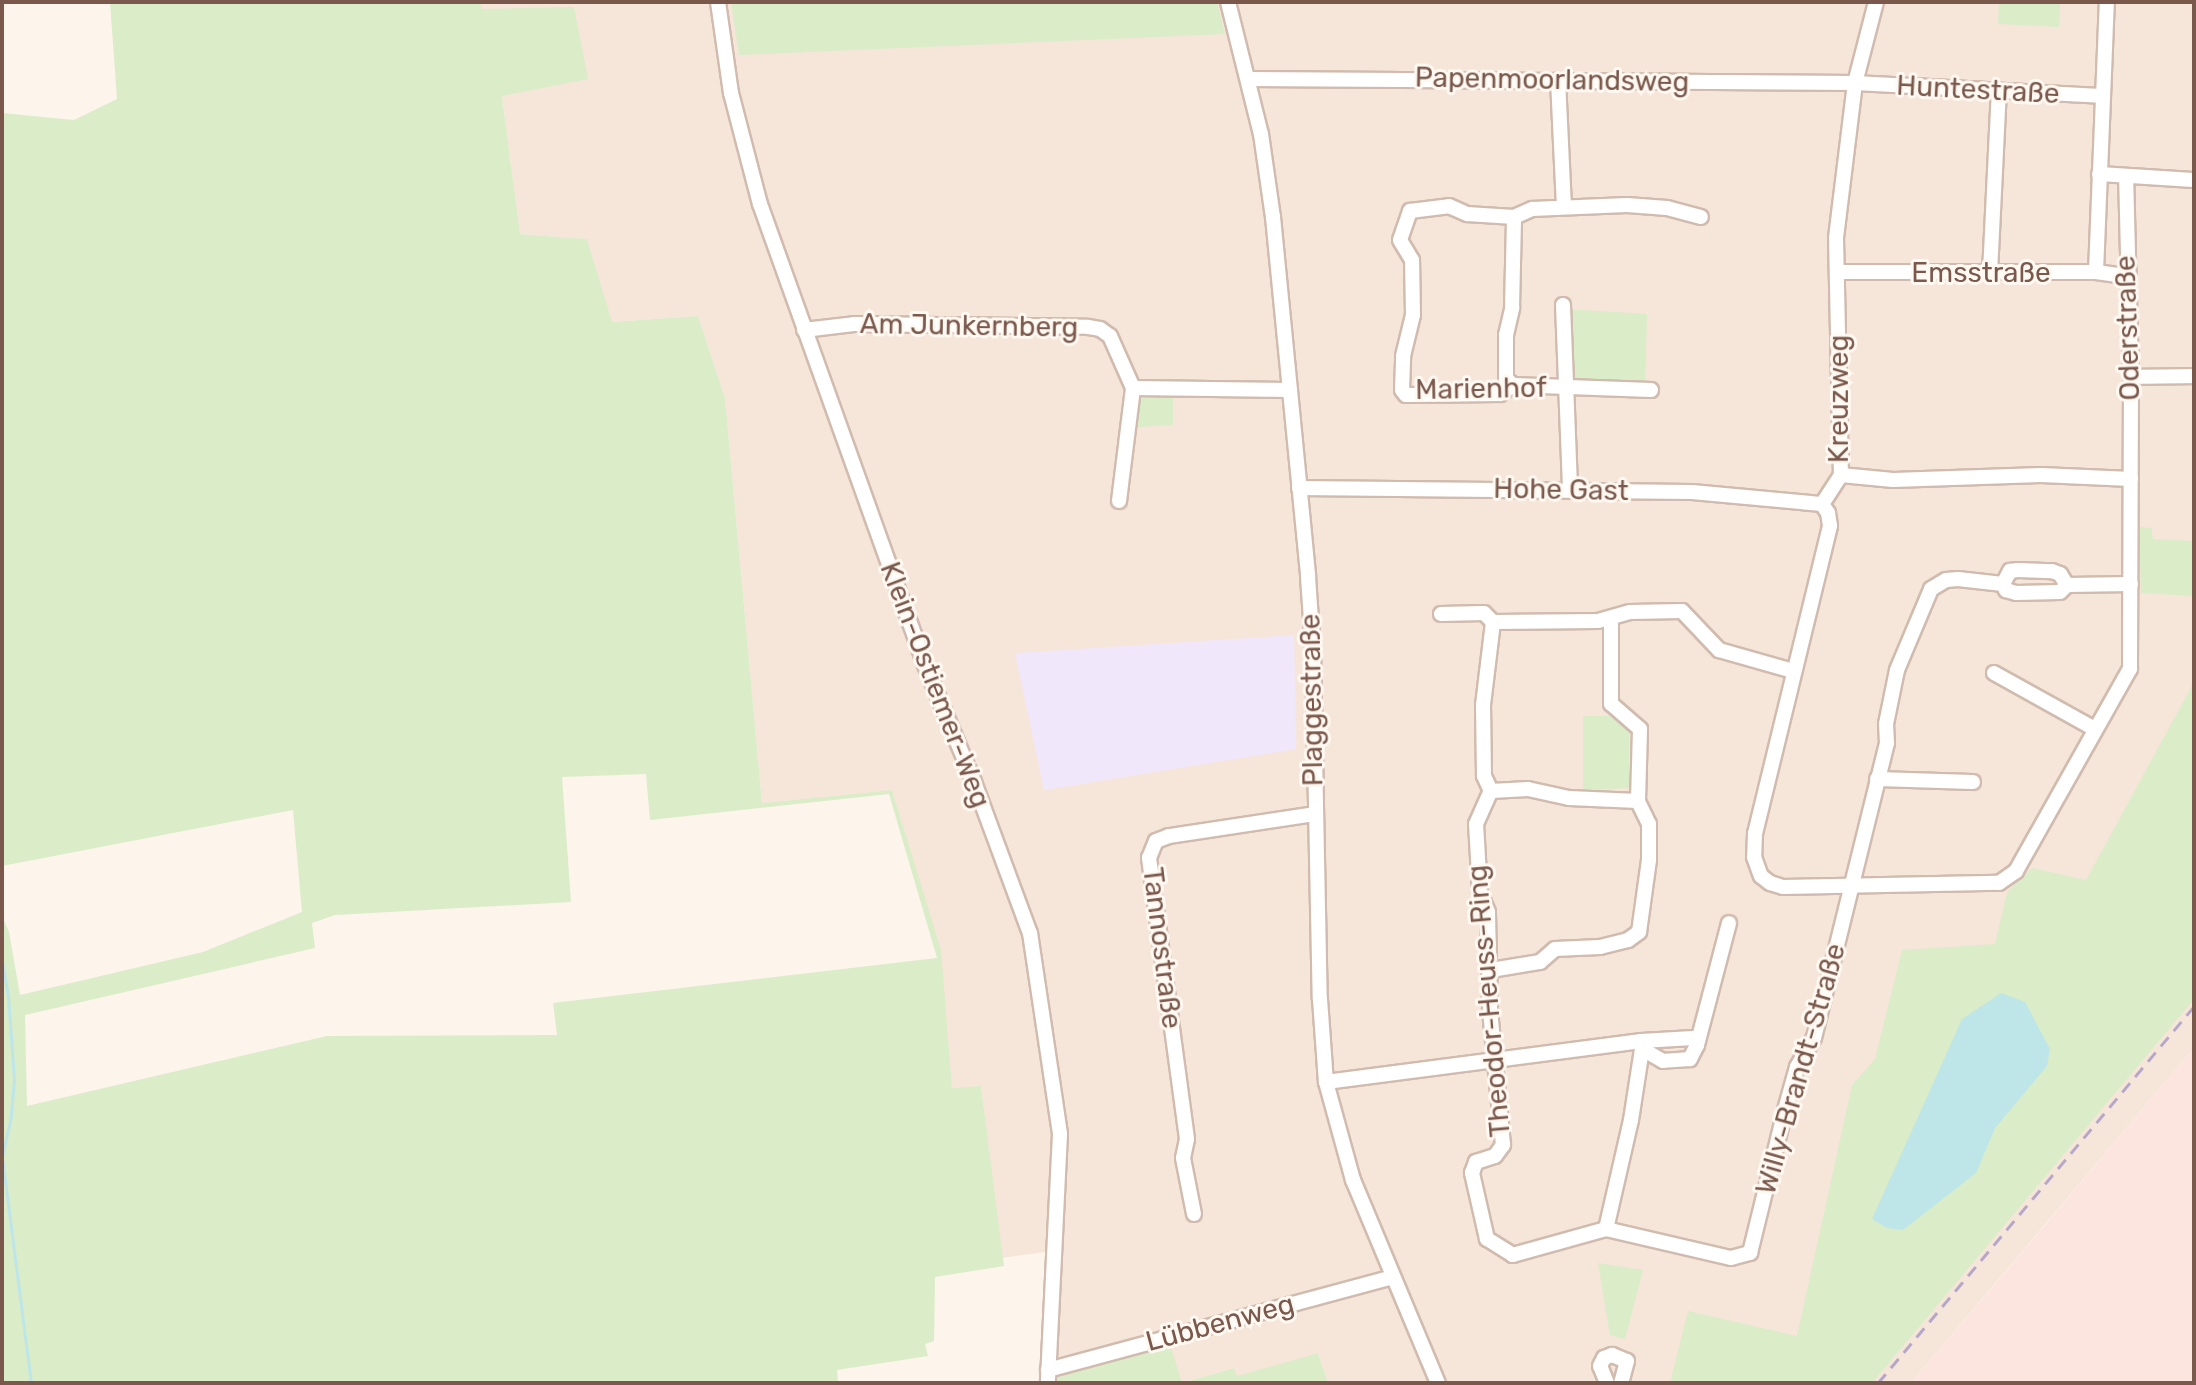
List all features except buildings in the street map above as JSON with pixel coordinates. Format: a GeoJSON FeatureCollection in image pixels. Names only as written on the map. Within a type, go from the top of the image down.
{"type":"FeatureCollection","features":[{"type":"Feature","properties":{"kind":"street","name":"Klein-Ostiemer-Weg"},"geometry":{"type":"LineString","coordinates":[[718,2],[731,93],[749,167],[804,330],[925,665],[974,782],[1030,933],[1060,1134],[1048,1376]]}},
{"type":"Feature","properties":{"kind":"street","name":"Plaggestraße"},"geometry":{"type":"LineString","coordinates":[[1228,2],[1248,79],[1273,217],[1313,641],[1320,1004],[1326,1082],[1353,1180],[1438,1383]]}},
{"type":"Feature","properties":{"kind":"street","name":"Kreuzweg"},"geometry":{"type":"LineString","coordinates":[[1761,876],[1754,857],[1755,833],[1830,526],[1828,513],[1822,504],[1841,475],[1836,238],[1855,83],[1876,2]]}},
{"type":"Feature","properties":{"kind":"street","name":"Oderstraße"},"geometry":{"type":"LineString","coordinates":[[2096,272],[2107,2]]}},
{"type":"Feature","properties":{"kind":"street","name":"Papenmoorlandsweg"},"geometry":{"type":"LineString","coordinates":[[1248,79],[1855,83]]}},
{"type":"Feature","properties":{"kind":"street"},"geometry":{"type":"LineString","coordinates":[[1558,80],[1564,205]]}},
{"type":"Feature","properties":{"kind":"street","name":"Huntestraße"},"geometry":{"type":"LineString","coordinates":[[1855,83],[2101,96]]}},
{"type":"Feature","properties":{"kind":"street"},"geometry":{"type":"LineString","coordinates":[[1990,273],[1999,92]]}},
{"type":"Feature","properties":{"kind":"street"},"geometry":{"type":"LineString","coordinates":[[2099,174],[2194,180]]}},
{"type":"Feature","properties":{"kind":"street","name":"Oderstraße"},"geometry":{"type":"LineString","coordinates":[[1761,876],[1783,887],[1999,883],[2016,871],[2130,669],[2131,377],[2125,276],[2126,177]]}},
{"type":"Feature","properties":{"kind":"street","name":"Marienhof"},"geometry":{"type":"LineString","coordinates":[[1651,390],[1566,390],[1513,385],[1500,394],[1406,395],[1402,390],[1403,356],[1413,315],[1412,260],[1400,240],[1410,211],[1449,206],[1467,214],[1514,217],[1532,209],[1564,205],[1667,208],[1701,217]]}},
{"type":"Feature","properties":{"kind":"street"},"geometry":{"type":"LineString","coordinates":[[1513,385],[1506,379],[1506,335],[1512,308],[1514,217]]}},
{"type":"Feature","properties":{"kind":"street","name":"Emsstraße"},"geometry":{"type":"LineString","coordinates":[[1837,272],[2096,272],[2125,276]]}},
{"type":"Feature","properties":{"kind":"street","name":"Marienhof"},"geometry":{"type":"LineString","coordinates":[[1563,305],[1570,490]]}},
{"type":"Feature","properties":{"kind":"street","name":"Am Junkernberg"},"geometry":{"type":"LineString","coordinates":[[804,330],[854,324],[1100,329],[1110,336],[1133,388]]}},
{"type":"Feature","properties":{"kind":"street"},"geometry":{"type":"LineString","coordinates":[[2131,377],[2194,376]]}},
{"type":"Feature","properties":{"kind":"street"},"geometry":{"type":"LineString","coordinates":[[1119,501],[1133,388],[1290,390]]}},
{"type":"Feature","properties":{"kind":"street"},"geometry":{"type":"LineString","coordinates":[[1841,475],[1893,480],[2009,475],[2131,479]]}},
{"type":"Feature","properties":{"kind":"street","name":"Hohe Gast"},"geometry":{"type":"LineString","coordinates":[[1299,488],[1692,492],[1822,504]]}},
{"type":"Feature","properties":{"kind":"street"},"geometry":{"type":"LineString","coordinates":[[2003,584],[2010,571],[2018,570],[2052,571],[2060,574],[2067,585],[2131,584]]}},
{"type":"Feature","properties":{"kind":"street","name":"Willy-Brandt-Straße"},"geometry":{"type":"LineString","coordinates":[[1606,1229],[1731,1258],[1750,1253],[1754,1247],[1797,1067],[1814,1038],[1887,743],[1886,724],[1897,670],[1931,589],[1946,580],[1958,579],[2003,584],[2006,590],[2016,593],[2060,592],[2067,585]]}},
{"type":"Feature","properties":{"kind":"street"},"geometry":{"type":"LineString","coordinates":[[1441,614],[1484,613],[1493,622],[1611,620],[1630,612],[1682,611],[1719,650],[1793,671]]}},
{"type":"Feature","properties":{"kind":"street"},"geometry":{"type":"LineString","coordinates":[[1491,970],[1540,962],[1555,949],[1600,947],[1628,940],[1639,932],[1649,860],[1649,824],[1638,801],[1640,729],[1611,704],[1611,620]]}},
{"type":"Feature","properties":{"kind":"street"},"geometry":{"type":"LineString","coordinates":[[1493,622],[1483,705],[1484,776],[1491,791],[1528,789],[1569,798],[1638,801]]}},
{"type":"Feature","properties":{"kind":"street"},"geometry":{"type":"LineString","coordinates":[[1994,673],[2095,729]]}},
{"type":"Feature","properties":{"kind":"street"},"geometry":{"type":"LineString","coordinates":[[1877,779],[1973,782]]}},
{"type":"Feature","properties":{"kind":"street","name":"Theodor-Heuss-Ring"},"geometry":{"type":"LineString","coordinates":[[1491,791],[1476,824],[1480,893],[1488,912],[1495,1060],[1503,1145],[1501,1152],[1472,1167],[1487,1239],[1520,1256],[1606,1229]]}},
{"type":"Feature","properties":{"kind":"street","name":"Tannostraße"},"geometry":{"type":"LineString","coordinates":[[1194,1214],[1183,1158],[1187,1139],[1149,858],[1156,841],[1169,836],[1315,814]]}},
{"type":"Feature","properties":{"kind":"street"},"geometry":{"type":"LineString","coordinates":[[1641,1045],[1652,1058],[1674,1062],[1690,1059],[1697,1045],[1729,923]]}},
{"type":"Feature","properties":{"kind":"street"},"geometry":{"type":"LineString","coordinates":[[1326,1082],[1693,1038],[1697,1045]]}},
{"type":"Feature","properties":{"kind":"street"},"geometry":{"type":"LineString","coordinates":[[1606,1229],[1631,1120],[1641,1045]]}},
{"type":"Feature","properties":{"kind":"street","name":"Lübbenweg"},"geometry":{"type":"LineString","coordinates":[[1048,1376],[1392,1277]]}},
{"type":"Feature","properties":{"kind":"street"},"geometry":{"type":"LineString","coordinates":[[1607,1383],[1600,1366],[1604,1358],[1612,1355],[1627,1361],[1621,1383]]}},
{"type":"Feature","properties":{"kind":"shaded area"},"geometry":{"type":"Polygon","coordinates":[[[480,2],[2194,2],[2194,1048],[1911,1383],[1328,1383],[1318,1353],[1237,1377],[1234,1368],[1181,1383],[1164,1330],[1054,1362],[1059,1250],[1002,1258],[981,1086],[952,1089],[940,950],[892,790],[762,803],[725,398],[698,316],[611,322],[587,239],[520,234],[502,96],[480,2]]]}},
{"type":"Feature","properties":{"kind":"shaded area"},"geometry":{"type":"Polygon","coordinates":[[[1294,635],[1296,749],[1044,790],[1015,653],[1294,635]]]}},
{"type":"Feature","properties":{"kind":"shaded area"},"geometry":{"type":"Polygon","coordinates":[[[2194,1048],[2194,1383],[1911,1383],[2002,1276],[2194,1048]]]}},
{"type":"Feature","properties":{"kind":"green space"},"geometry":{"type":"Polygon","coordinates":[[[110,2],[480,2],[482,9],[574,7],[588,79],[502,96],[520,234],[587,239],[612,322],[698,316],[725,398],[762,803],[892,790],[941,950],[952,1088],[981,1086],[1004,1266],[935,1277],[934,1341],[925,1344],[928,1356],[837,1370],[838,1383],[2,1383],[2,916],[9,932],[20,995],[203,952],[302,912],[293,810],[2,866],[2,113],[74,120],[117,99],[110,2]],[[646,774],[562,777],[571,902],[335,915],[312,923],[315,948],[25,1015],[27,1106],[327,1036],[557,1035],[553,1003],[937,958],[889,794],[650,820],[646,774]]]}},
{"type":"Feature","properties":{"kind":"green space"},"geometry":{"type":"Polygon","coordinates":[[[731,2],[1217,2],[1225,34],[739,55],[731,2]]]}},
{"type":"Feature","properties":{"kind":"green space"},"geometry":{"type":"Polygon","coordinates":[[[1999,2],[2060,2],[2059,27],[1998,24],[1999,2]]]}},
{"type":"Feature","properties":{"kind":"green space"},"geometry":{"type":"Polygon","coordinates":[[[1565,309],[1647,314],[1645,383],[1569,381],[1565,309]]]}},
{"type":"Feature","properties":{"kind":"green space"},"geometry":{"type":"Polygon","coordinates":[[[1173,395],[1173,425],[1138,427],[1136,404],[1143,397],[1173,395]]]}},
{"type":"Feature","properties":{"kind":"green space"},"geometry":{"type":"Polygon","coordinates":[[[2139,527],[2151,528],[2153,539],[2194,541],[2194,682],[2193,596],[2141,593],[2139,527]]]}},
{"type":"Feature","properties":{"kind":"green space"},"geometry":{"type":"Polygon","coordinates":[[[2194,682],[2194,999],[1872,1383],[1670,1383],[1688,1311],[1797,1336],[1852,1085],[1875,1059],[1902,950],[1995,944],[2007,892],[2032,868],[2086,880],[2194,682]]]}},
{"type":"Feature","properties":{"kind":"green space"},"geometry":{"type":"Polygon","coordinates":[[[1583,716],[1617,716],[1629,730],[1629,788],[1583,790],[1583,716]]]}},
{"type":"Feature","properties":{"kind":"green space"},"geometry":{"type":"Polygon","coordinates":[[[1598,1263],[1643,1270],[1625,1339],[1610,1335],[1598,1263]]]}},
{"type":"Feature","properties":{"kind":"green space"},"geometry":{"type":"Polygon","coordinates":[[[1169,1341],[1182,1383],[1054,1383],[1054,1373],[1169,1341]]]}},
{"type":"Feature","properties":{"kind":"green space"},"geometry":{"type":"Polygon","coordinates":[[[1318,1353],[1328,1383],[1182,1383],[1234,1368],[1237,1376],[1318,1353]]]}},
{"type":"Feature","properties":{"kind":"water"},"geometry":{"type":"Polygon","coordinates":[[[2001,993],[2025,1002],[2050,1049],[2047,1066],[1995,1128],[1976,1173],[1903,1230],[1887,1228],[1872,1219],[1962,1019],[2001,993]]]}},
{"type":"Feature","properties":{"kind":"waterway"},"geometry":{"type":"LineString","coordinates":[[2,962],[14,1079],[11,1116],[2,1157],[31,1383]]}},
{"type":"Feature","properties":{"kind":"railway"},"geometry":{"type":"LineString","coordinates":[[1878,1383],[2194,1006]]}}]}
